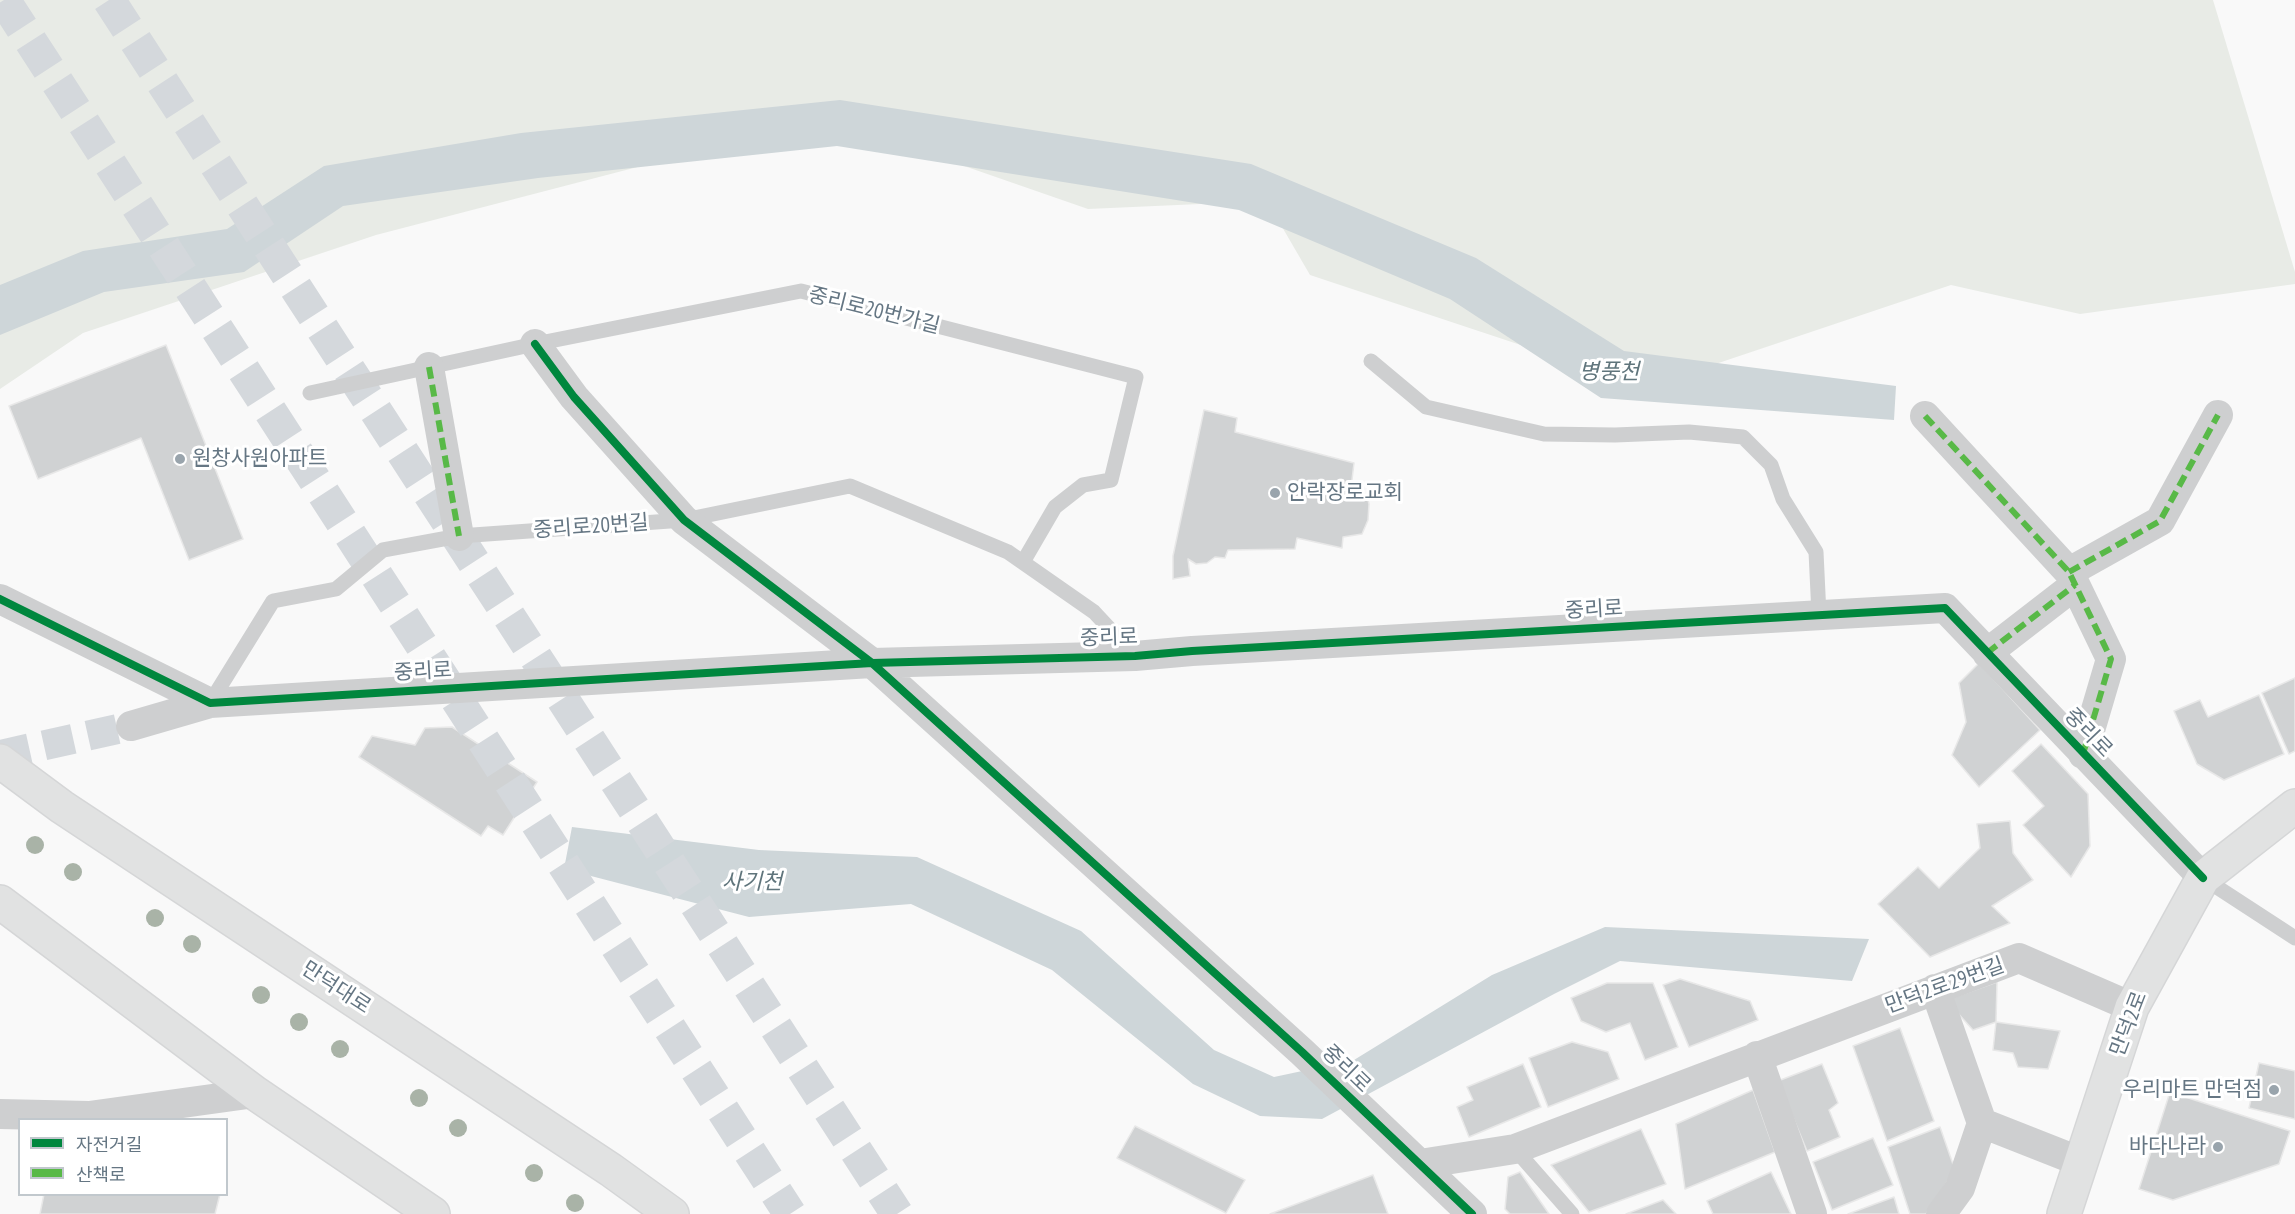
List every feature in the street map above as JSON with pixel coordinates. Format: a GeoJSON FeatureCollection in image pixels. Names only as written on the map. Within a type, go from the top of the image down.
{"type":"FeatureCollection","features":[{"type":"Feature","properties":{"kind":"main road","name":"만덕대로"},"geometry":{"type":"LineString","coordinates":[[0,761],[62,807],[611,1170],[672,1214]]}},
{"type":"Feature","properties":{"kind":"main road","name":"만덕2로"},"geometry":{"type":"LineString","coordinates":[[2064,1214],[2132,1007],[2203,878],[2295,806]]}},
{"type":"Feature","properties":{"kind":"main road"},"geometry":{"type":"LineString","coordinates":[[0,902],[255,1093],[433,1214]]}},
{"type":"Feature","properties":{"kind":"street"},"geometry":{"type":"LineString","coordinates":[[535,344],[574,397],[684,520],[872,663]]}},
{"type":"Feature","properties":{"kind":"street"},"geometry":{"type":"LineString","coordinates":[[429,367],[459,536]]}},
{"type":"Feature","properties":{"kind":"street"},"geometry":{"type":"LineString","coordinates":[[1987,653],[2072,578],[2160,521],[2218,415]]}},
{"type":"Feature","properties":{"kind":"street","name":"중리로"},"geometry":{"type":"LineString","coordinates":[[1925,416],[2072,578],[2111,659],[2084,754]]}},
{"type":"Feature","properties":{"kind":"street","name":"중리로"},"geometry":{"type":"LineString","coordinates":[[0,599],[210,703],[872,663],[1135,656],[1204,650],[1945,608],[2203,878]]}},
{"type":"Feature","properties":{"kind":"street","name":"중리로"},"geometry":{"type":"LineString","coordinates":[[872,663],[1302,1052],[1472,1214]]}},
{"type":"Feature","properties":{"kind":"street"},"geometry":{"type":"LineString","coordinates":[[130,726],[210,703]]}},
{"type":"Feature","properties":{"kind":"street","name":"만덕2로29번길"},"geometry":{"type":"LineString","coordinates":[[1420,1164],[1515,1149],[2019,958],[2132,1007]]}},
{"type":"Feature","properties":{"kind":"street"},"geometry":{"type":"LineString","coordinates":[[1935,989],[1982,1123],[1960,1188],[1941,1214]]}},
{"type":"Feature","properties":{"kind":"street"},"geometry":{"type":"LineString","coordinates":[[1757,1056],[1812,1214]]}},
{"type":"Feature","properties":{"kind":"street"},"geometry":{"type":"LineString","coordinates":[[0,1114],[89,1116],[255,1093]]}},
{"type":"Feature","properties":{"kind":"street"},"geometry":{"type":"LineString","coordinates":[[1982,1123],[2081,1162]]}},
{"type":"Feature","properties":{"kind":"lane","name":"중리로20번가길"},"geometry":{"type":"LineString","coordinates":[[310,393],[535,344],[801,291],[1136,377],[1111,480],[1083,485],[1055,507],[1023,562]]}},
{"type":"Feature","properties":{"kind":"lane"},"geometry":{"type":"LineString","coordinates":[[1371,361],[1426,407],[1544,434],[1615,435],[1689,432],[1743,437],[1771,465],[1783,499],[1816,552],[1819,615]]}},
{"type":"Feature","properties":{"kind":"lane","name":"중리로20번길"},"geometry":{"type":"LineString","coordinates":[[210,703],[273,600],[336,589],[383,550],[459,536],[684,520],[850,486],[1008,552],[1094,612],[1135,656]]}},
{"type":"Feature","properties":{"kind":"lane"},"geometry":{"type":"LineString","coordinates":[[2203,878],[2295,938]]}},
{"type":"Feature","properties":{"kind":"lane"},"geometry":{"type":"LineString","coordinates":[[1515,1149],[1572,1214]]}},
{"type":"Feature","properties":{"kind":"shaded area"},"geometry":{"type":"Polygon","coordinates":[[[0,0],[2213,0],[2295,272],[2295,284],[2080,314],[1951,285],[1647,387],[1310,275],[1267,201],[1088,209],[826,118],[376,235],[83,333],[0,389],[0,0]]]}},
{"type":"Feature","properties":{"kind":"water","name":"병풍천"},"geometry":{"type":"Polygon","coordinates":[[[840,100],[1251,164],[1476,258],[1624,351],[1896,386],[1894,420],[1601,398],[1450,299],[1239,210],[837,146],[538,178],[343,206],[244,272],[104,292],[0,335],[0,285],[83,251],[227,229],[324,166],[521,133],[840,100]]]}},
{"type":"Feature","properties":{"kind":"water","name":"사기천"},"geometry":{"type":"Polygon","coordinates":[[[572,827],[759,850],[917,857],[1081,931],[1214,1050],[1274,1077],[1354,1060],[1492,975],[1605,927],[1869,939],[1852,981],[1620,961],[1322,1119],[1260,1116],[1193,1084],[1052,970],[911,904],[749,917],[564,869],[572,827]]]}},
{"type":"Feature","properties":{"kind":"building","name":"원창사원아파트"},"geometry":{"type":"Polygon","coordinates":[[[166,345],[243,539],[189,560],[141,438],[38,479],[9,406],[166,345]]]}},
{"type":"Feature","properties":{"kind":"building","name":"안락장로교회"},"geometry":{"type":"Polygon","coordinates":[[[1204,410],[1237,418],[1235,432],[1354,463],[1351,488],[1360,490],[1367,496],[1369,504],[1368,520],[1362,534],[1343,537],[1342,548],[1297,538],[1295,549],[1228,550],[1225,558],[1215,557],[1207,563],[1196,564],[1188,559],[1190,576],[1173,579],[1173,556],[1204,410]]]}},
{"type":"Feature","properties":{"kind":"building"},"geometry":{"type":"Polygon","coordinates":[[[1979,663],[2040,730],[1979,787],[1952,755],[1966,722],[1959,683],[1979,663]]]}},
{"type":"Feature","properties":{"kind":"building"},"geometry":{"type":"Polygon","coordinates":[[[2295,678],[2295,751],[2289,754],[2262,693],[2295,678]]]}},
{"type":"Feature","properties":{"kind":"building"},"geometry":{"type":"Polygon","coordinates":[[[2259,695],[2284,754],[2224,780],[2197,764],[2174,711],[2200,700],[2208,717],[2259,695]]]}},
{"type":"Feature","properties":{"kind":"building"},"geometry":{"type":"Polygon","coordinates":[[[452,727],[537,782],[503,835],[488,826],[481,836],[359,757],[372,736],[415,745],[425,728],[452,727]]]}},
{"type":"Feature","properties":{"kind":"building"},"geometry":{"type":"Polygon","coordinates":[[[2041,744],[2088,794],[2090,846],[2071,877],[2023,825],[2044,806],[2012,771],[2041,744]]]}},
{"type":"Feature","properties":{"kind":"building"},"geometry":{"type":"Polygon","coordinates":[[[2010,821],[2013,853],[2033,880],[1992,906],[2010,923],[1930,957],[1878,904],[1918,867],[1939,888],[1980,848],[1977,824],[2010,821]]]}},
{"type":"Feature","properties":{"kind":"building"},"geometry":{"type":"Polygon","coordinates":[[[1680,979],[1750,1001],[1758,1020],[1689,1047],[1663,985],[1680,979]]]}},
{"type":"Feature","properties":{"kind":"building"},"geometry":{"type":"Polygon","coordinates":[[[1997,982],[1996,1022],[1973,1030],[1946,1000],[1997,982]]]}},
{"type":"Feature","properties":{"kind":"building"},"geometry":{"type":"Polygon","coordinates":[[[1607,983],[1653,983],[1678,1047],[1645,1060],[1630,1023],[1606,1032],[1581,1021],[1571,998],[1607,983]]]}},
{"type":"Feature","properties":{"kind":"building"},"geometry":{"type":"Polygon","coordinates":[[[1996,1022],[2060,1031],[2048,1069],[2018,1067],[2013,1053],[1993,1050],[1996,1022]]]}},
{"type":"Feature","properties":{"kind":"building"},"geometry":{"type":"Polygon","coordinates":[[[1900,1028],[1934,1121],[1887,1141],[1853,1046],[1900,1028]]]}},
{"type":"Feature","properties":{"kind":"building"},"geometry":{"type":"Polygon","coordinates":[[[1572,1042],[1608,1052],[1619,1079],[1548,1107],[1529,1058],[1572,1042]]]}},
{"type":"Feature","properties":{"kind":"building","name":"우리마트 만덕점"},"geometry":{"type":"Polygon","coordinates":[[[2259,1063],[2295,1071],[2295,1119],[2249,1108],[2259,1063]]]}},
{"type":"Feature","properties":{"kind":"building"},"geometry":{"type":"Polygon","coordinates":[[[1523,1064],[1541,1107],[1469,1137],[1457,1107],[1473,1100],[1467,1087],[1523,1064]]]}},
{"type":"Feature","properties":{"kind":"building"},"geometry":{"type":"Polygon","coordinates":[[[1822,1064],[1838,1103],[1829,1110],[1840,1137],[1807,1151],[1778,1081],[1822,1064]]]}},
{"type":"Feature","properties":{"kind":"building"},"geometry":{"type":"Polygon","coordinates":[[[1753,1090],[1775,1152],[1685,1189],[1676,1124],[1753,1090]]]}},
{"type":"Feature","properties":{"kind":"building","name":"바다나라"},"geometry":{"type":"Polygon","coordinates":[[[2170,1092],[2290,1131],[2279,1164],[2173,1200],[2139,1189],[2170,1092]]]}},
{"type":"Feature","properties":{"kind":"building"},"geometry":{"type":"Polygon","coordinates":[[[1135,1126],[1245,1180],[1226,1213],[1117,1158],[1135,1126]]]}},
{"type":"Feature","properties":{"kind":"building"},"geometry":{"type":"Polygon","coordinates":[[[1940,1127],[1955,1170],[1926,1214],[1910,1214],[1888,1147],[1940,1127]]]}},
{"type":"Feature","properties":{"kind":"building"},"geometry":{"type":"Polygon","coordinates":[[[1641,1129],[1666,1184],[1589,1212],[1551,1165],[1641,1129]]]}},
{"type":"Feature","properties":{"kind":"building"},"geometry":{"type":"Polygon","coordinates":[[[1873,1138],[1893,1185],[1832,1210],[1813,1162],[1873,1138]]]}},
{"type":"Feature","properties":{"kind":"building"},"geometry":{"type":"Polygon","coordinates":[[[1520,1172],[1549,1214],[1510,1214],[1505,1209],[1508,1177],[1520,1172]]]}},
{"type":"Feature","properties":{"kind":"building"},"geometry":{"type":"Polygon","coordinates":[[[1771,1172],[1791,1214],[1713,1214],[1707,1201],[1771,1172]]]}},
{"type":"Feature","properties":{"kind":"building"},"geometry":{"type":"Polygon","coordinates":[[[1373,1175],[1388,1214],[1270,1214],[1373,1175]]]}},
{"type":"Feature","properties":{"kind":"building"},"geometry":{"type":"Polygon","coordinates":[[[44,1196],[220,1196],[215,1214],[40,1214],[44,1196]]]}},
{"type":"Feature","properties":{"kind":"building"},"geometry":{"type":"Polygon","coordinates":[[[1894,1197],[1899,1214],[1848,1214],[1894,1197]]]}},
{"type":"Feature","properties":{"kind":"building"},"geometry":{"type":"Polygon","coordinates":[[[1663,1200],[1676,1214],[1626,1214],[1663,1200]]]}},
{"type":"Feature","properties":{"kind":"tunnel"},"geometry":{"type":"LineString","coordinates":[[4,0],[790,1214]]}},
{"type":"Feature","properties":{"kind":"tunnel"},"geometry":{"type":"LineString","coordinates":[[109,0],[897,1214]]}},
{"type":"Feature","properties":{"kind":"tunnel"},"geometry":{"type":"LineString","coordinates":[[0,755],[131,726]]}},
{"type":"Feature","properties":{"kind":"marked path"},"geometry":{"type":"LineString","coordinates":[[429,367],[459,536]]}},
{"type":"Feature","properties":{"kind":"marked path"},"geometry":{"type":"LineString","coordinates":[[2069,572],[2160,521],[2218,415]]}},
{"type":"Feature","properties":{"kind":"marked path"},"geometry":{"type":"LineString","coordinates":[[1925,416],[2069,572],[2111,659],[2083,754]]}},
{"type":"Feature","properties":{"kind":"marked path"},"geometry":{"type":"LineString","coordinates":[[1987,653],[2075,585]]}},
{"type":"Feature","properties":{"kind":"cycle path"},"geometry":{"type":"LineString","coordinates":[[535,344],[574,397],[684,520],[872,663],[1135,656],[1945,608],[2203,878]]}},
{"type":"Feature","properties":{"kind":"cycle path"},"geometry":{"type":"LineString","coordinates":[[0,599],[210,703],[872,663],[1302,1052],[1472,1214]]}},
{"type":"Feature","properties":{"kind":"place","name":"원창사원아파트"},"geometry":{"type":"Point","coordinates":[180,459]}},
{"type":"Feature","properties":{"kind":"place","name":"안락장로교회"},"geometry":{"type":"Point","coordinates":[1275,493]}},
{"type":"Feature","properties":{"kind":"place","name":"우리마트 만덕점"},"geometry":{"type":"Point","coordinates":[2274,1090]}},
{"type":"Feature","properties":{"kind":"place","name":"바다나라"},"geometry":{"type":"Point","coordinates":[2218,1147]}}]}
